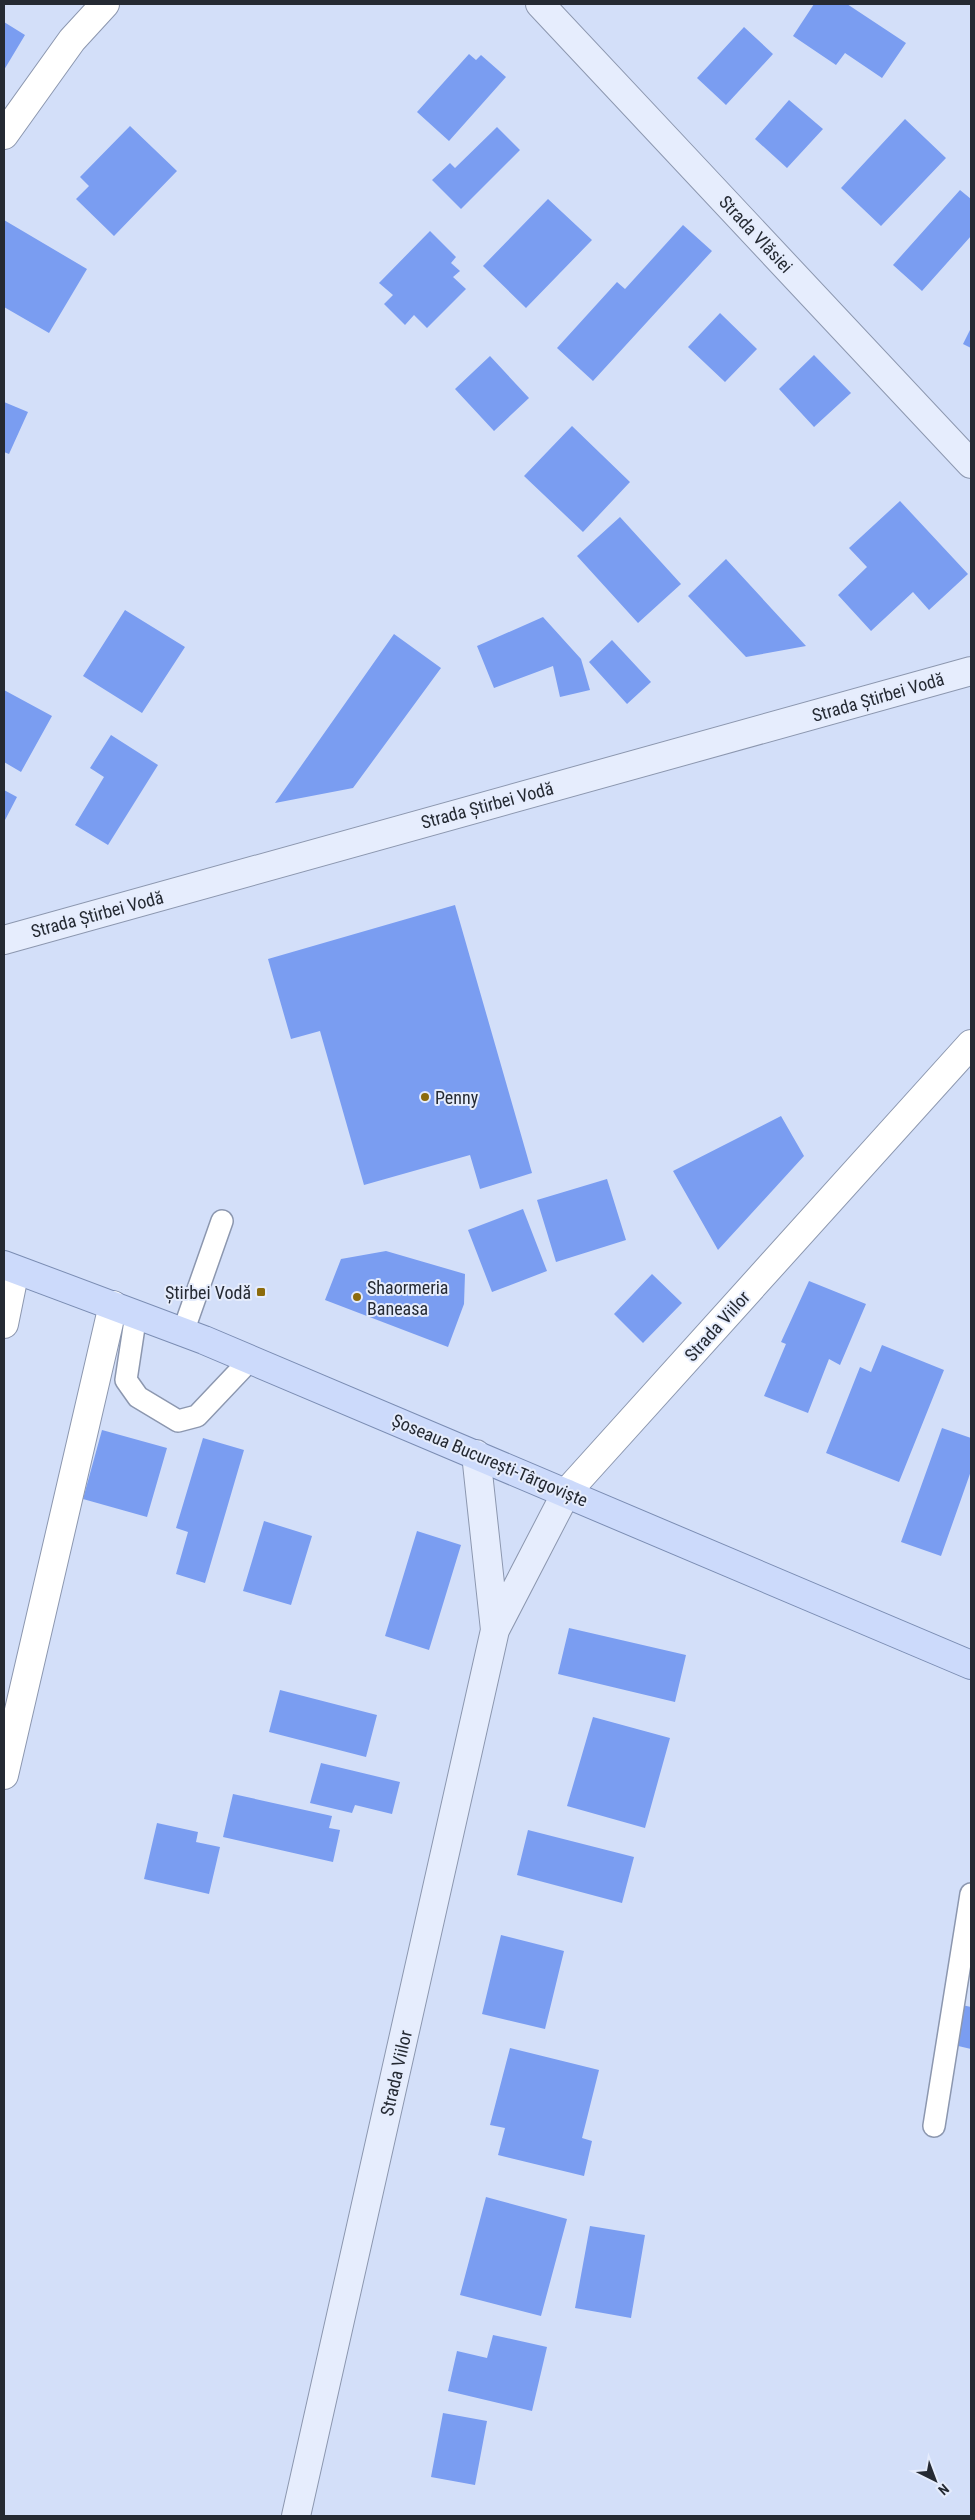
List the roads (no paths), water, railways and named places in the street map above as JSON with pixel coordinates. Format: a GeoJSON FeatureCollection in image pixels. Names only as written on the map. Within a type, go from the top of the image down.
{"type":"FeatureCollection","features":[{"type":"Feature","properties":{"kind":"main road","name":"Strada Vlăsiei"},"geometry":{"type":"LineString","coordinates":[[540,4],[971,464]]}},
{"type":"Feature","properties":{"kind":"main road","name":"Strada Știrbei Vodă"},"geometry":{"type":"LineString","coordinates":[[4,940],[971,671]]}},
{"type":"Feature","properties":{"kind":"main road","name":"Șoseaua București-Târgoviște"},"geometry":{"type":"LineString","coordinates":[[10,1268],[183,1332],[476,1454],[971,1665]]}},
{"type":"Feature","properties":{"kind":"main road","name":"Strada Viilor"},"geometry":{"type":"LineString","coordinates":[[476,1454],[496,1630]]}},
{"type":"Feature","properties":{"kind":"main road","name":"Strada Viilor"},"geometry":{"type":"LineString","coordinates":[[296,2516],[496,1630],[566,1493]]}},
{"type":"Feature","properties":{"kind":"street"},"geometry":{"type":"LineString","coordinates":[[4,135],[72,40],[105,4]]}},
{"type":"Feature","properties":{"kind":"street","name":"Strada Viilor"},"geometry":{"type":"LineString","coordinates":[[566,1493],[971,1044]]}},
{"type":"Feature","properties":{"kind":"street"},"geometry":{"type":"LineString","coordinates":[[4,1324],[10,1268]]}},
{"type":"Feature","properties":{"kind":"street"},"geometry":{"type":"LineString","coordinates":[[4,1775],[125,1309]]}},
{"type":"Feature","properties":{"kind":"lane"},"geometry":{"type":"LineString","coordinates":[[183,1332],[222,1221]]}},
{"type":"Feature","properties":{"kind":"lane"},"geometry":{"type":"LineString","coordinates":[[125,1309],[126,1380],[138,1397],[178,1421],[197,1416],[250,1360]]}},
{"type":"Feature","properties":{"kind":"lane"},"geometry":{"type":"LineString","coordinates":[[934,2126],[971,1894]]}},
{"type":"Feature","properties":{"kind":"place","name":"Penny"},"geometry":{"type":"Point","coordinates":[425,1097]}},
{"type":"Feature","properties":{"kind":"place","name":"Știrbei Vodă"},"geometry":{"type":"Point","coordinates":[261,1292]}},
{"type":"Feature","properties":{"kind":"place","name":"Shaormeria Baneasa"},"geometry":{"type":"Point","coordinates":[357,1297]}}]}
